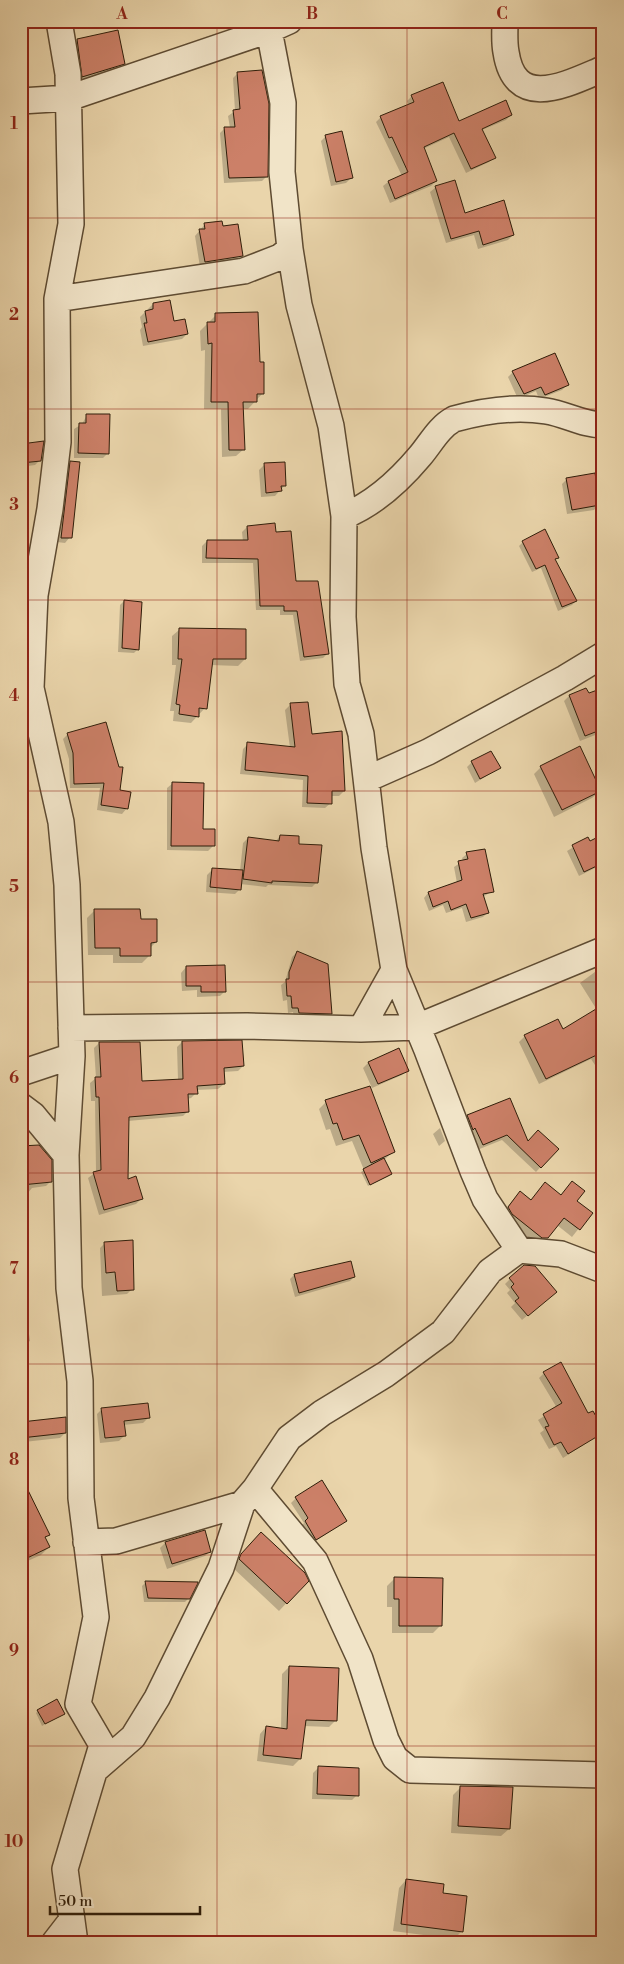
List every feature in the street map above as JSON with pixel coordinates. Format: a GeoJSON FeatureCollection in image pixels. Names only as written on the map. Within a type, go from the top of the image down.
{"type":"FeatureCollection","features":[{"type":"Feature","properties":{"kind":"street"},"geometry":{"type":"LineString","coordinates":[[54,1943],[73,1932],[65,1869],[102,1745],[78,1704],[96,1617],[81,1498],[80,1381],[69,1288],[66,1155],[72,1056],[66,885],[61,822],[31,688],[35,595],[50,509],[58,442],[57,299],[71,224],[68,74],[59,21]]}},
{"type":"Feature","properties":{"kind":"street"},"geometry":{"type":"LineString","coordinates":[[505,21],[506,52],[512,71],[519,83],[535,91],[563,86],[603,69]]}},
{"type":"Feature","properties":{"kind":"street"},"geometry":{"type":"LineString","coordinates":[[21,101],[68,98],[279,26],[283,103],[282,172],[290,248],[299,305],[331,426],[344,516],[343,617],[347,684],[361,734],[374,848],[394,970],[485,1199],[520,1250]]}},
{"type":"Feature","properties":{"kind":"street"},"geometry":{"type":"LineString","coordinates":[[57,299],[244,271],[280,257],[290,248]]}},
{"type":"Feature","properties":{"kind":"street"},"geometry":{"type":"LineString","coordinates":[[344,516],[358,510],[381,495],[419,457],[446,423],[454,419],[522,408],[547,411],[591,425],[603,425]]}},
{"type":"Feature","properties":{"kind":"street"},"geometry":{"type":"LineString","coordinates":[[367,779],[428,752],[589,665],[603,655]]}},
{"type":"Feature","properties":{"kind":"street"},"geometry":{"type":"LineString","coordinates":[[71,1028],[247,1026],[362,1029],[417,1027],[603,950]]}},
{"type":"Feature","properties":{"kind":"street"},"geometry":{"type":"LineString","coordinates":[[362,1029],[394,970]]}},
{"type":"Feature","properties":{"kind":"street"},"geometry":{"type":"LineString","coordinates":[[21,1073],[72,1056]]}},
{"type":"Feature","properties":{"kind":"street"},"geometry":{"type":"LineString","coordinates":[[21,1106],[33,1116],[66,1155]]}},
{"type":"Feature","properties":{"kind":"street"},"geometry":{"type":"LineString","coordinates":[[95,1770],[133,1737],[157,1698],[221,1568],[249,1496],[289,1438],[322,1413],[386,1374],[443,1332],[490,1271],[520,1250],[561,1254],[603,1270]]}},
{"type":"Feature","properties":{"kind":"street"},"geometry":{"type":"LineString","coordinates":[[86,1542],[116,1541],[249,1496]]}},
{"type":"Feature","properties":{"kind":"street"},"geometry":{"type":"LineString","coordinates":[[249,1496],[315,1561],[360,1659],[386,1740],[396,1758],[410,1770],[603,1774]]}},
{"type":"Feature","properties":{"kind":"building"},"geometry":{"type":"Polygon","coordinates":[[[118,30],[125,64],[82,77],[77,39],[118,30]]]}},
{"type":"Feature","properties":{"kind":"building"},"geometry":{"type":"Polygon","coordinates":[[[262,70],[269,104],[268,177],[229,178],[224,127],[235,127],[233,110],[240,109],[237,72],[262,70]]]}},
{"type":"Feature","properties":{"kind":"building"},"geometry":{"type":"Polygon","coordinates":[[[443,82],[459,121],[506,100],[512,115],[482,129],[496,158],[471,169],[454,133],[424,147],[437,181],[395,199],[388,181],[408,172],[392,137],[389,138],[380,116],[414,102],[411,95],[443,82]]]}},
{"type":"Feature","properties":{"kind":"building"},"geometry":{"type":"Polygon","coordinates":[[[342,131],[353,178],[336,182],[325,135],[342,131]]]}},
{"type":"Feature","properties":{"kind":"building"},"geometry":{"type":"Polygon","coordinates":[[[455,180],[465,213],[504,200],[514,235],[483,245],[479,231],[451,239],[435,186],[455,180]]]}},
{"type":"Feature","properties":{"kind":"building"},"geometry":{"type":"Polygon","coordinates":[[[222,221],[223,226],[238,224],[243,256],[205,262],[199,229],[205,229],[204,223],[222,221]]]}},
{"type":"Feature","properties":{"kind":"building"},"geometry":{"type":"Polygon","coordinates":[[[170,300],[174,321],[185,319],[188,334],[148,342],[144,323],[147,323],[145,311],[153,309],[153,303],[170,300]]]}},
{"type":"Feature","properties":{"kind":"building"},"geometry":{"type":"Polygon","coordinates":[[[258,312],[260,362],[264,362],[264,394],[257,394],[257,402],[243,402],[245,450],[229,450],[228,402],[211,402],[212,343],[208,344],[207,322],[215,322],[215,313],[258,312]]]}},
{"type":"Feature","properties":{"kind":"building"},"geometry":{"type":"Polygon","coordinates":[[[555,353],[569,385],[545,395],[541,387],[524,394],[512,371],[555,353]]]}},
{"type":"Feature","properties":{"kind":"building"},"geometry":{"type":"Polygon","coordinates":[[[86,414],[110,414],[109,454],[78,453],[79,423],[86,423],[86,414]]]}},
{"type":"Feature","properties":{"kind":"building"},"geometry":{"type":"Polygon","coordinates":[[[44,441],[41,461],[21,463],[21,444],[44,441]]]}},
{"type":"Feature","properties":{"kind":"building"},"geometry":{"type":"Polygon","coordinates":[[[70,461],[80,462],[72,538],[61,538],[70,461]]]}},
{"type":"Feature","properties":{"kind":"building"},"geometry":{"type":"Polygon","coordinates":[[[285,462],[286,486],[281,486],[282,491],[266,493],[264,463],[285,462]]]}},
{"type":"Feature","properties":{"kind":"building"},"geometry":{"type":"Polygon","coordinates":[[[595,473],[600,505],[572,510],[566,478],[595,473]]]}},
{"type":"Feature","properties":{"kind":"building"},"geometry":{"type":"Polygon","coordinates":[[[275,523],[276,532],[291,531],[296,581],[318,581],[329,654],[304,657],[297,611],[284,611],[284,606],[260,606],[258,559],[206,558],[207,540],[248,540],[247,526],[275,523]]]}},
{"type":"Feature","properties":{"kind":"building"},"geometry":{"type":"Polygon","coordinates":[[[545,529],[559,558],[555,559],[577,601],[562,607],[545,565],[536,569],[522,541],[545,529]]]}},
{"type":"Feature","properties":{"kind":"building"},"geometry":{"type":"Polygon","coordinates":[[[124,600],[142,602],[139,650],[122,648],[124,600]]]}},
{"type":"Feature","properties":{"kind":"building"},"geometry":{"type":"Polygon","coordinates":[[[179,628],[246,629],[246,659],[213,659],[207,709],[199,708],[199,717],[179,714],[180,705],[176,704],[182,659],[178,659],[179,628]]]}},
{"type":"Feature","properties":{"kind":"building"},"geometry":{"type":"Polygon","coordinates":[[[586,688],[589,693],[603,688],[603,729],[585,736],[569,695],[586,688]]]}},
{"type":"Feature","properties":{"kind":"building"},"geometry":{"type":"Polygon","coordinates":[[[308,702],[312,734],[342,731],[345,791],[332,791],[332,804],[307,803],[308,776],[245,770],[247,742],[295,747],[290,703],[308,702]]]}},
{"type":"Feature","properties":{"kind":"building"},"geometry":{"type":"Polygon","coordinates":[[[106,722],[119,767],[123,767],[120,790],[131,792],[128,809],[101,805],[104,783],[74,784],[73,753],[67,733],[106,722]]]}},
{"type":"Feature","properties":{"kind":"building"},"geometry":{"type":"Polygon","coordinates":[[[580,746],[601,791],[562,810],[540,766],[580,746]]]}},
{"type":"Feature","properties":{"kind":"building"},"geometry":{"type":"Polygon","coordinates":[[[491,751],[501,768],[480,779],[471,761],[491,751]]]}},
{"type":"Feature","properties":{"kind":"building"},"geometry":{"type":"Polygon","coordinates":[[[172,782],[204,783],[203,829],[215,829],[215,846],[171,846],[172,782]]]}},
{"type":"Feature","properties":{"kind":"building"},"geometry":{"type":"Polygon","coordinates":[[[280,835],[299,836],[299,844],[322,845],[318,883],[272,881],[272,883],[243,879],[248,837],[279,841],[280,835]]]}},
{"type":"Feature","properties":{"kind":"building"},"geometry":{"type":"Polygon","coordinates":[[[588,837],[590,841],[596,838],[603,852],[603,863],[584,872],[572,845],[588,837]]]}},
{"type":"Feature","properties":{"kind":"building"},"geometry":{"type":"Polygon","coordinates":[[[485,849],[494,892],[483,894],[489,913],[471,918],[466,904],[451,910],[448,901],[433,907],[428,892],[462,880],[458,861],[468,859],[466,852],[485,849]]]}},
{"type":"Feature","properties":{"kind":"building"},"geometry":{"type":"Polygon","coordinates":[[[212,868],[243,870],[241,890],[210,887],[212,868]]]}},
{"type":"Feature","properties":{"kind":"building"},"geometry":{"type":"Polygon","coordinates":[[[94,909],[140,909],[141,919],[157,919],[157,942],[151,943],[151,956],[120,956],[120,948],[95,948],[94,909]]]}},
{"type":"Feature","properties":{"kind":"building"},"geometry":{"type":"Polygon","coordinates":[[[297,951],[328,964],[332,1014],[299,1013],[298,1008],[292,1008],[291,996],[287,996],[286,979],[289,979],[289,972],[297,951]]]}},
{"type":"Feature","properties":{"kind":"building"},"geometry":{"type":"Polygon","coordinates":[[[225,965],[226,992],[201,992],[201,986],[186,986],[186,966],[225,965]]]}},
{"type":"Feature","properties":{"kind":"building"},"geometry":{"type":"Polygon","coordinates":[[[596,1009],[603,1020],[603,1052],[546,1079],[524,1035],[558,1019],[563,1029],[596,1009]]]}},
{"type":"Feature","properties":{"kind":"building"},"geometry":{"type":"Polygon","coordinates":[[[242,1040],[244,1066],[224,1068],[225,1084],[197,1086],[198,1094],[188,1094],[189,1112],[129,1117],[128,1179],[136,1176],[143,1199],[104,1210],[93,1172],[101,1170],[99,1097],[96,1097],[95,1077],[101,1077],[99,1042],[140,1042],[142,1081],[183,1079],[182,1041],[242,1040]]]}},
{"type":"Feature","properties":{"kind":"building"},"geometry":{"type":"Polygon","coordinates":[[[399,1048],[409,1071],[378,1084],[368,1062],[399,1048]]]}},
{"type":"Feature","properties":{"kind":"building"},"geometry":{"type":"Polygon","coordinates":[[[370,1086],[395,1152],[371,1163],[359,1135],[343,1140],[337,1123],[333,1124],[325,1100],[370,1086]]]}},
{"type":"Feature","properties":{"kind":"building"},"geometry":{"type":"Polygon","coordinates":[[[510,1098],[528,1141],[538,1130],[559,1149],[541,1168],[507,1135],[483,1145],[475,1128],[473,1130],[467,1115],[510,1098]]]}},
{"type":"Feature","properties":{"kind":"building"},"geometry":{"type":"Polygon","coordinates":[[[39,1145],[52,1160],[52,1182],[21,1185],[21,1146],[39,1145]]]}},
{"type":"Feature","properties":{"kind":"building"},"geometry":{"type":"Polygon","coordinates":[[[384,1158],[392,1174],[370,1185],[363,1169],[384,1158]]]}},
{"type":"Feature","properties":{"kind":"building"},"geometry":{"type":"Polygon","coordinates":[[[572,1181],[585,1191],[577,1201],[593,1213],[580,1230],[564,1218],[548,1238],[542,1238],[512,1214],[508,1207],[520,1191],[531,1200],[545,1182],[561,1195],[572,1181]]]}},
{"type":"Feature","properties":{"kind":"building"},"geometry":{"type":"Polygon","coordinates":[[[133,1240],[134,1290],[117,1291],[115,1272],[106,1273],[104,1242],[133,1240]]]}},
{"type":"Feature","properties":{"kind":"building"},"geometry":{"type":"Polygon","coordinates":[[[351,1261],[355,1277],[299,1293],[294,1274],[351,1261]]]}},
{"type":"Feature","properties":{"kind":"building"},"geometry":{"type":"Polygon","coordinates":[[[524,1265],[535,1266],[557,1292],[528,1316],[515,1301],[519,1298],[511,1287],[514,1284],[509,1278],[524,1265]]]}},
{"type":"Feature","properties":{"kind":"building"},"geometry":{"type":"Polygon","coordinates":[[[561,1362],[588,1413],[593,1411],[603,1429],[603,1433],[568,1454],[561,1442],[554,1445],[545,1427],[549,1426],[543,1414],[562,1403],[543,1372],[561,1362]]]}},
{"type":"Feature","properties":{"kind":"building"},"geometry":{"type":"Polygon","coordinates":[[[148,1403],[150,1418],[124,1421],[126,1436],[105,1438],[101,1408],[148,1403]]]}},
{"type":"Feature","properties":{"kind":"building"},"geometry":{"type":"Polygon","coordinates":[[[66,1417],[66,1433],[21,1438],[21,1422],[66,1417]]]}},
{"type":"Feature","properties":{"kind":"building"},"geometry":{"type":"Polygon","coordinates":[[[21,1476],[50,1535],[45,1537],[50,1547],[21,1561],[21,1476]]]}},
{"type":"Feature","properties":{"kind":"building"},"geometry":{"type":"Polygon","coordinates":[[[322,1480],[347,1521],[316,1540],[305,1521],[308,1518],[295,1497],[322,1480]]]}},
{"type":"Feature","properties":{"kind":"building"},"geometry":{"type":"Polygon","coordinates":[[[205,1530],[211,1552],[172,1564],[165,1542],[205,1530]]]}},
{"type":"Feature","properties":{"kind":"building"},"geometry":{"type":"Polygon","coordinates":[[[261,1532],[305,1573],[309,1581],[287,1604],[239,1559],[241,1554],[261,1532]]]}},
{"type":"Feature","properties":{"kind":"building"},"geometry":{"type":"Polygon","coordinates":[[[394,1577],[443,1578],[442,1626],[399,1626],[399,1599],[394,1599],[394,1577]]]}},
{"type":"Feature","properties":{"kind":"building"},"geometry":{"type":"Polygon","coordinates":[[[145,1581],[198,1583],[190,1599],[148,1598],[145,1581]]]}},
{"type":"Feature","properties":{"kind":"building"},"geometry":{"type":"Polygon","coordinates":[[[289,1666],[339,1668],[337,1721],[306,1720],[301,1759],[263,1755],[266,1726],[287,1729],[289,1666]]]}},
{"type":"Feature","properties":{"kind":"building"},"geometry":{"type":"Polygon","coordinates":[[[57,1699],[65,1714],[45,1724],[37,1710],[57,1699]]]}},
{"type":"Feature","properties":{"kind":"building"},"geometry":{"type":"Polygon","coordinates":[[[318,1766],[359,1768],[359,1796],[317,1794],[318,1766]]]}},
{"type":"Feature","properties":{"kind":"building"},"geometry":{"type":"Polygon","coordinates":[[[460,1786],[513,1787],[510,1829],[458,1826],[460,1786]]]}},
{"type":"Feature","properties":{"kind":"building"},"geometry":{"type":"Polygon","coordinates":[[[406,1879],[444,1884],[443,1893],[467,1896],[463,1932],[401,1924],[406,1879]]]}}]}
